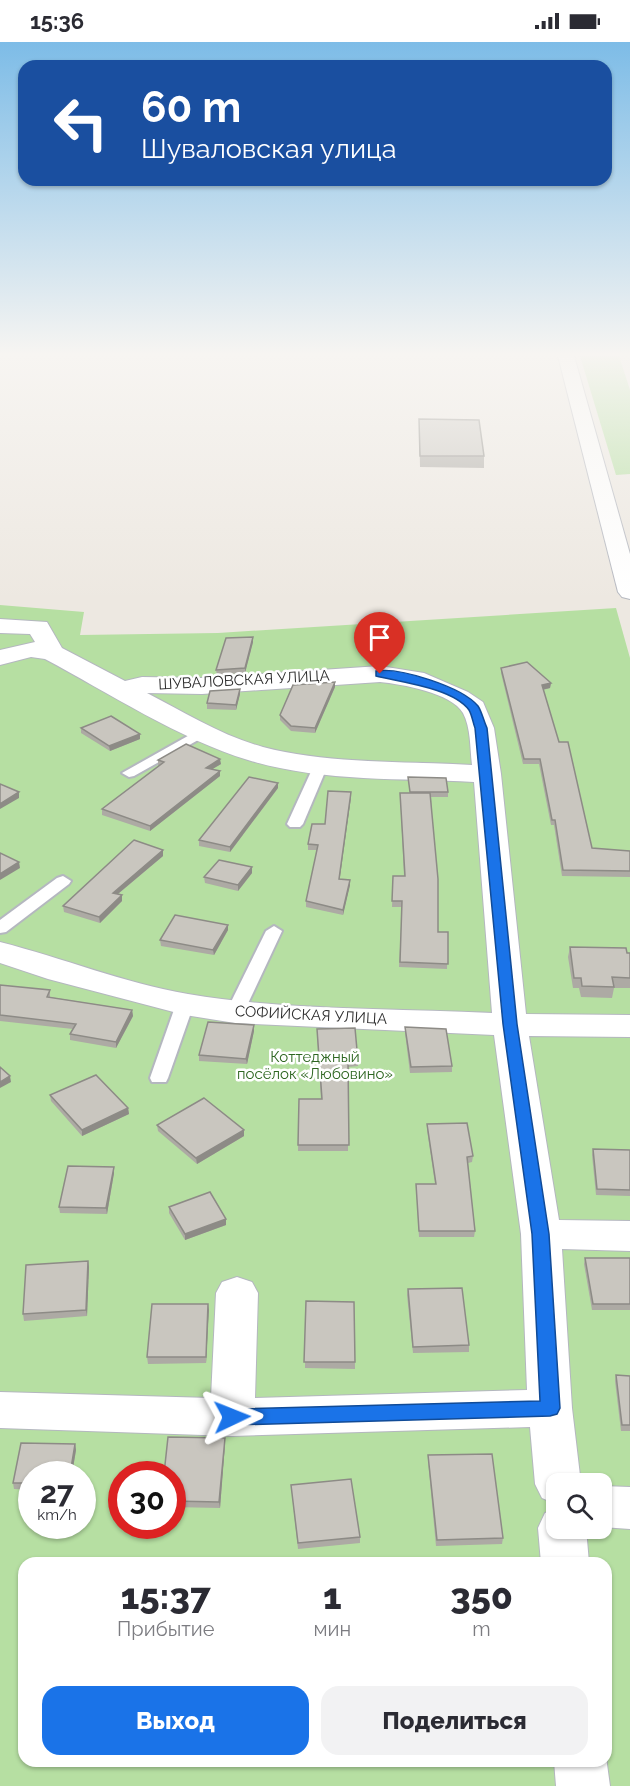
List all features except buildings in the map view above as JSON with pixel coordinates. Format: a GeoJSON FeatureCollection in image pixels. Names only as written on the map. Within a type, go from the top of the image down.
{"type":"FeatureCollection","features":[{"type":"Feature","properties":{"kind":"street"},"geometry":{"type":"LineString","coordinates":[[588,437],[609,522],[630,592]]}},
{"type":"Feature","properties":{"kind":"street"},"geometry":{"type":"LineString","coordinates":[[0,626],[39,627],[52,653]]}},
{"type":"Feature","properties":{"kind":"street","name":"ШУВАЛОВСКАЯ УЛИЦА"},"geometry":{"type":"LineString","coordinates":[[0,658],[30,649],[52,653],[202,732],[256,754],[321,765],[487,774]]}},
{"type":"Feature","properties":{"kind":"street","name":"ШУВАЛОВСКАЯ УЛИЦА"},"geometry":{"type":"LineString","coordinates":[[119,690],[142,685],[202,686],[334,675],[380,674],[415,678],[459,697],[474,708],[481,728],[487,774],[510,1024],[541,1234],[550,1408],[557,1473]]}},
{"type":"Feature","properties":{"kind":"street","name":"СОФИЙСКАЯ УЛИЦА"},"geometry":{"type":"LineString","coordinates":[[0,952],[60,972],[185,1004],[235,1012],[510,1024],[630,1026]]}},
{"type":"Feature","properties":{"kind":"street"},"geometry":{"type":"LineString","coordinates":[[541,1234],[630,1236]]}},
{"type":"Feature","properties":{"kind":"street"},"geometry":{"type":"LineString","coordinates":[[232,1417],[237,1293]]}},
{"type":"Feature","properties":{"kind":"street"},"geometry":{"type":"LineString","coordinates":[[0,1410],[232,1417],[550,1408]]}},
{"type":"Feature","properties":{"kind":"street"},"geometry":{"type":"LineString","coordinates":[[612,1507],[630,1508]]}},
{"type":"Feature","properties":{"kind":"street"},"geometry":{"type":"LineString","coordinates":[[563,1539],[564,1557]]}},
{"type":"Feature","properties":{"kind":"street"},"geometry":{"type":"LineString","coordinates":[[581,1767],[583,1786]]}},
{"type":"Feature","properties":{"kind":"lane"},"geometry":{"type":"LineString","coordinates":[[129,773],[202,732]]}},
{"type":"Feature","properties":{"kind":"lane"},"geometry":{"type":"LineString","coordinates":[[295,825],[321,765]]}},
{"type":"Feature","properties":{"kind":"lane"},"geometry":{"type":"LineString","coordinates":[[0,928],[63,880]]}},
{"type":"Feature","properties":{"kind":"lane"},"geometry":{"type":"LineString","coordinates":[[235,1012],[274,931]]}},
{"type":"Feature","properties":{"kind":"lane"},"geometry":{"type":"LineString","coordinates":[[159,1078],[185,1004]]}},
{"type":"Feature","properties":{"kind":"green space"},"geometry":{"type":"Polygon","coordinates":[[[605,437],[630,437],[630,474],[616,475],[605,437]]]}},
{"type":"Feature","properties":{"kind":"green space","name":"Коттеджный посёлок «Любовино»"},"geometry":{"type":"Polygon","coordinates":[[[0,605],[84,612],[80,635],[218,633],[616,608],[630,658],[630,1786],[0,1786],[0,605]]]}},
{"type":"Feature","properties":{"kind":"route"},"geometry":{"type":"LineString","coordinates":[[232,1417],[550,1408],[541,1234],[510,1024],[481,728],[474,708],[459,697],[415,678],[380,674]]}}]}
